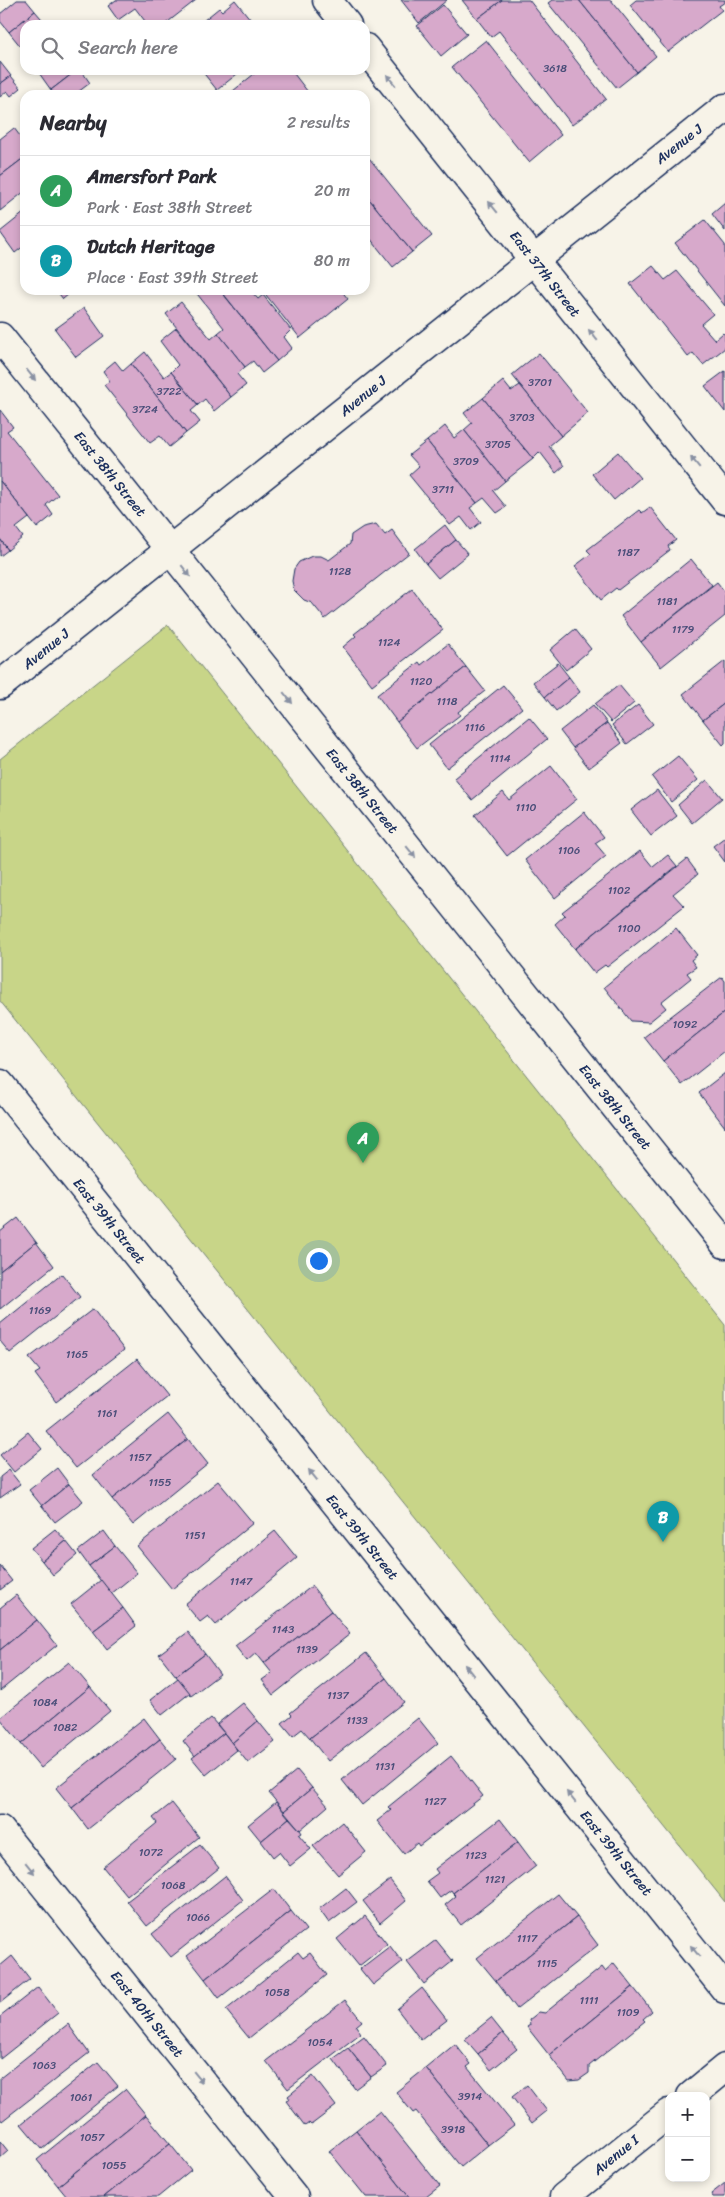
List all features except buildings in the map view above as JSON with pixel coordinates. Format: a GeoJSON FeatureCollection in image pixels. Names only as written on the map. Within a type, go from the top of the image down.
{"type":"FeatureCollection","features":[{"type":"Feature","properties":{"kind":"street"},"geometry":{"type":"LineString","coordinates":[[327,0],[343,20]]}},
{"type":"Feature","properties":{"kind":"street","name":"East 37th Street"},"geometry":{"type":"LineString","coordinates":[[370,54],[725,500]]}},
{"type":"Feature","properties":{"kind":"street","name":"Avenue J"},"geometry":{"type":"LineString","coordinates":[[0,685],[725,108]]}},
{"type":"Feature","properties":{"kind":"street","name":"East 38th Street"},"geometry":{"type":"LineString","coordinates":[[0,337],[725,1244]]}},
{"type":"Feature","properties":{"kind":"street","name":"East 39th Street"},"geometry":{"type":"LineString","coordinates":[[0,1084],[725,1989]]}},
{"type":"Feature","properties":{"kind":"street","name":"East 40th Street"},"geometry":{"type":"LineString","coordinates":[[0,1830],[294,2197]]}},
{"type":"Feature","properties":{"kind":"street"},"geometry":{"type":"LineString","coordinates":[[696,2092],[725,2068]]}},
{"type":"Feature","properties":{"kind":"street","name":"Avenue I"},"geometry":{"type":"LineString","coordinates":[[564,2197],[665,2116]]}},
{"type":"Feature","properties":{"kind":"green space"},"geometry":{"type":"Polygon","coordinates":[[[168,625],[725,1325],[725,1902],[0,1001],[0,759],[168,625]]]}},
{"type":"Feature","properties":{"kind":"place","name":"Amersfort Park"},"geometry":{"type":"Point","coordinates":[363,1163]}},
{"type":"Feature","properties":{"kind":"place","name":"Dutch Heritage"},"geometry":{"type":"Point","coordinates":[663,1542]}}]}
